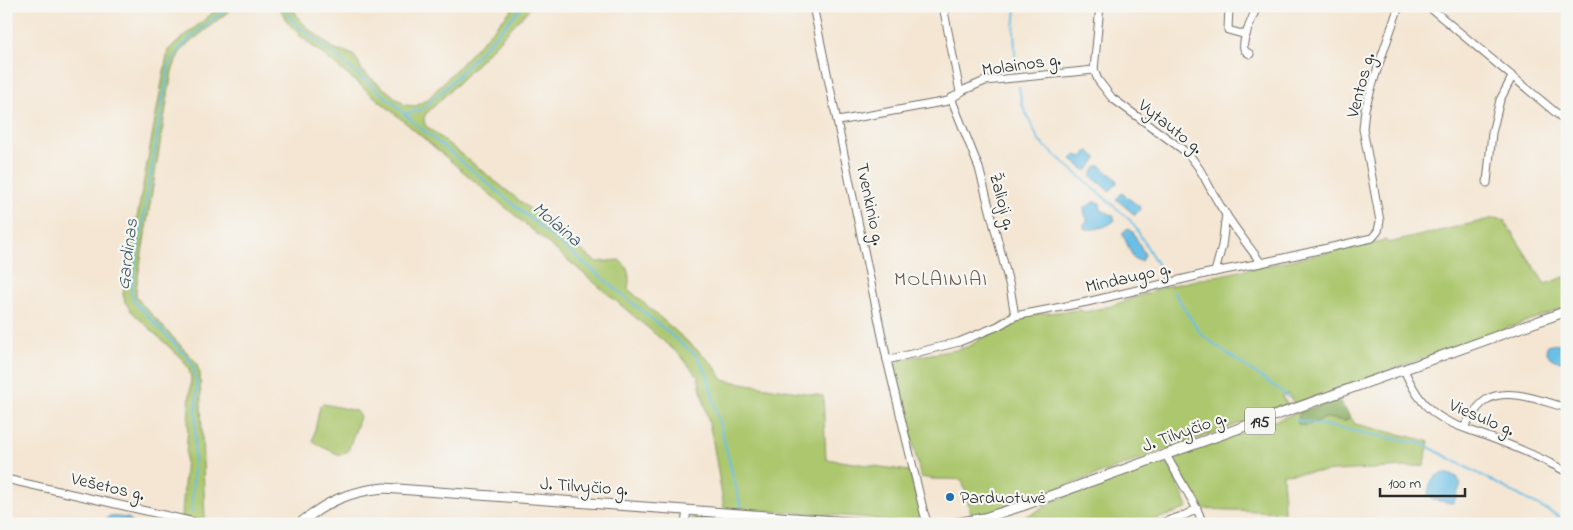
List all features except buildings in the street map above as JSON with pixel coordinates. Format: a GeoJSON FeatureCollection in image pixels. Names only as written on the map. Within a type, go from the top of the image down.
{"type":"FeatureCollection","features":[{"type":"Feature","properties":{"kind":"main road","name":"J. Tilvyčio g."},"geometry":{"type":"LineString","coordinates":[[951,524],[996,515],[1567,312]]}},
{"type":"Feature","properties":{"kind":"main road","name":"J. Tilvyčio g."},"geometry":{"type":"LineString","coordinates":[[299,524],[321,507],[342,496],[362,490],[384,488],[876,524]]}},
{"type":"Feature","properties":{"kind":"street","name":"Tvenkinio g."},"geometry":{"type":"LineString","coordinates":[[814,6],[887,360],[928,524]]}},
{"type":"Feature","properties":{"kind":"street"},"geometry":{"type":"LineString","coordinates":[[943,6],[960,92]]}},
{"type":"Feature","properties":{"kind":"street"},"geometry":{"type":"LineString","coordinates":[[1094,70],[1100,6]]}},
{"type":"Feature","properties":{"kind":"street"},"geometry":{"type":"LineString","coordinates":[[1229,6],[1228,30],[1246,36]]}},
{"type":"Feature","properties":{"kind":"street"},"geometry":{"type":"LineString","coordinates":[[1250,54],[1245,50],[1244,45],[1257,6]]}},
{"type":"Feature","properties":{"kind":"street","name":"Ventos g."},"geometry":{"type":"LineString","coordinates":[[1378,231],[1379,212],[1364,129],[1365,109],[1399,6]]}},
{"type":"Feature","properties":{"kind":"street"},"geometry":{"type":"LineString","coordinates":[[1428,6],[1567,122]]}},
{"type":"Feature","properties":{"kind":"street","name":"Molainos g."},"geometry":{"type":"LineString","coordinates":[[838,121],[948,101],[960,92],[985,81],[1094,70]]}},
{"type":"Feature","properties":{"kind":"street","name":"Vytauto g."},"geometry":{"type":"LineString","coordinates":[[1094,70],[1101,85],[1112,98],[1186,152],[1195,162],[1214,196],[1261,263]]}},
{"type":"Feature","properties":{"kind":"street"},"geometry":{"type":"LineString","coordinates":[[1488,183],[1492,133],[1500,100],[1512,77]]}},
{"type":"Feature","properties":{"kind":"street","name":"Žalioji g."},"geometry":{"type":"LineString","coordinates":[[951,98],[979,168],[1010,287],[1015,316]]}},
{"type":"Feature","properties":{"kind":"street"},"geometry":{"type":"LineString","coordinates":[[1215,272],[1222,246],[1226,214]]}},
{"type":"Feature","properties":{"kind":"street","name":"Mindaugo g."},"geometry":{"type":"LineString","coordinates":[[887,360],[959,342],[998,326],[1015,316],[1087,302],[1365,240],[1372,238],[1378,231]]}},
{"type":"Feature","properties":{"kind":"street","name":"Viesulo g."},"geometry":{"type":"LineString","coordinates":[[1404,370],[1411,387],[1422,402],[1437,415],[1505,443],[1567,472]]}},
{"type":"Feature","properties":{"kind":"street"},"geometry":{"type":"LineString","coordinates":[[1464,427],[1480,405],[1487,399],[1495,396],[1524,395],[1567,408]]}},
{"type":"Feature","properties":{"kind":"street"},"geometry":{"type":"LineString","coordinates":[[1166,455],[1197,509],[1203,524]]}},
{"type":"Feature","properties":{"kind":"street","name":"Vešetos g."},"geometry":{"type":"LineString","coordinates":[[6,479],[203,524]]}},
{"type":"Feature","properties":{"kind":"street"},"geometry":{"type":"LineString","coordinates":[[1158,524],[1197,509]]}},
{"type":"Feature","properties":{"kind":"street"},"geometry":{"type":"LineString","coordinates":[[685,524],[687,510]]}},
{"type":"Feature","properties":{"kind":"green space"},"geometry":{"type":"Polygon","coordinates":[[[221,6],[235,6],[184,47],[172,71],[136,289],[136,296],[141,303],[195,361],[200,373],[205,522],[182,517],[191,378],[189,369],[183,360],[131,311],[125,302],[123,294],[168,50],[221,6]]]}},
{"type":"Feature","properties":{"kind":"green space"},"geometry":{"type":"Polygon","coordinates":[[[279,6],[292,6],[299,19],[310,30],[337,51],[353,55],[362,71],[405,105],[416,106],[429,98],[515,6],[532,6],[426,114],[424,118],[425,125],[596,262],[619,260],[623,263],[628,273],[628,289],[713,364],[723,380],[823,396],[826,459],[909,471],[921,512],[919,518],[912,521],[897,522],[858,517],[724,508],[712,436],[698,377],[681,356],[299,35],[286,20],[279,6]]]}},
{"type":"Feature","properties":{"kind":"green space"},"geometry":{"type":"Polygon","coordinates":[[[1495,218],[1504,220],[1545,284],[1567,276],[1567,307],[1294,404],[1288,394],[1282,397],[1289,406],[1004,508],[972,517],[962,480],[921,477],[894,366],[901,359],[970,346],[1015,316],[1079,310],[1085,312],[1111,306],[1164,287],[1386,240],[1388,243],[1495,218]]]}},
{"type":"Feature","properties":{"kind":"green space"},"geometry":{"type":"Polygon","coordinates":[[[1338,399],[1350,416],[1346,421],[1326,418],[1305,426],[1298,424],[1302,411],[1338,399]]]}},
{"type":"Feature","properties":{"kind":"green space"},"geometry":{"type":"Polygon","coordinates":[[[324,404],[356,411],[360,417],[348,451],[340,455],[316,444],[313,440],[320,406],[324,404]]]}},
{"type":"Feature","properties":{"kind":"green space"},"geometry":{"type":"Polygon","coordinates":[[[1302,411],[1298,424],[1305,426],[1326,418],[1346,421],[1350,416],[1355,424],[1429,441],[1424,466],[1283,474],[1284,512],[1204,509],[1173,462],[1175,458],[1182,454],[1302,411]]]}},
{"type":"Feature","properties":{"kind":"green space"},"geometry":{"type":"Polygon","coordinates":[[[1156,463],[1169,465],[1187,505],[1186,509],[1142,524],[976,524],[1032,514],[1058,499],[1156,463]]]}},
{"type":"Feature","properties":{"kind":"green space"},"geometry":{"type":"Polygon","coordinates":[[[711,516],[807,524],[688,524],[693,517],[711,516]]]}},
{"type":"Feature","properties":{"kind":"water"},"geometry":{"type":"Polygon","coordinates":[[[1089,151],[1096,157],[1096,160],[1088,170],[1085,170],[1071,159],[1075,155],[1083,157],[1089,151]]]}},
{"type":"Feature","properties":{"kind":"water"},"geometry":{"type":"Polygon","coordinates":[[[1097,166],[1101,166],[1116,179],[1117,183],[1111,190],[1108,190],[1092,177],[1092,173],[1097,166]]]}},
{"type":"Feature","properties":{"kind":"water"},"geometry":{"type":"Polygon","coordinates":[[[1122,193],[1141,208],[1135,215],[1116,199],[1122,193]]]}},
{"type":"Feature","properties":{"kind":"water"},"geometry":{"type":"Polygon","coordinates":[[[1094,202],[1100,203],[1101,210],[1113,215],[1115,220],[1101,228],[1086,229],[1084,225],[1087,222],[1087,218],[1084,208],[1094,202]]]}},
{"type":"Feature","properties":{"kind":"water"},"geometry":{"type":"Polygon","coordinates":[[[1129,229],[1133,232],[1145,255],[1141,261],[1134,259],[1123,235],[1123,232],[1129,229]]]}},
{"type":"Feature","properties":{"kind":"water"},"geometry":{"type":"Polygon","coordinates":[[[1567,342],[1567,361],[1554,360],[1546,351],[1547,346],[1567,342]]]}},
{"type":"Feature","properties":{"kind":"water"},"geometry":{"type":"Polygon","coordinates":[[[1445,473],[1457,477],[1461,484],[1452,503],[1435,500],[1428,495],[1429,487],[1434,478],[1445,473]]]}},
{"type":"Feature","properties":{"kind":"water"},"geometry":{"type":"Polygon","coordinates":[[[109,516],[127,518],[131,520],[132,524],[105,524],[109,516]]]}},
{"type":"Feature","properties":{"kind":"waterway","name":"Gardinas"},"geometry":{"type":"LineString","coordinates":[[192,511],[197,389],[194,369],[191,361],[134,301],[131,291],[169,66],[173,57],[187,41],[230,6]]}},
{"type":"Feature","properties":{"kind":"waterway","name":"Molaina"},"geometry":{"type":"LineString","coordinates":[[284,6],[298,26],[396,105],[404,114],[698,357],[707,374],[741,507]]}},
{"type":"Feature","properties":{"kind":"waterway"},"geometry":{"type":"LineString","coordinates":[[405,114],[421,110],[447,87],[523,6]]}},
{"type":"Feature","properties":{"kind":"waterway"},"geometry":{"type":"LineString","coordinates":[[1016,6],[1014,31],[1016,71]]}},
{"type":"Feature","properties":{"kind":"waterway"},"geometry":{"type":"LineString","coordinates":[[1019,87],[1022,104],[1039,141],[1130,220],[1166,279]]}},
{"type":"Feature","properties":{"kind":"waterway"},"geometry":{"type":"LineString","coordinates":[[1174,292],[1200,333],[1284,393],[1288,398]]}},
{"type":"Feature","properties":{"kind":"waterway"},"geometry":{"type":"LineString","coordinates":[[1296,420],[1423,444],[1567,521]]}},
{"type":"Feature","properties":{"kind":"place","name":"Parduotuvė"},"geometry":{"type":"Point","coordinates":[950,497]}},
{"type":"Feature","properties":{"kind":"district","name":"MOLAINIAI"},"geometry":{"type":"Point","coordinates":[941,278]}}]}
